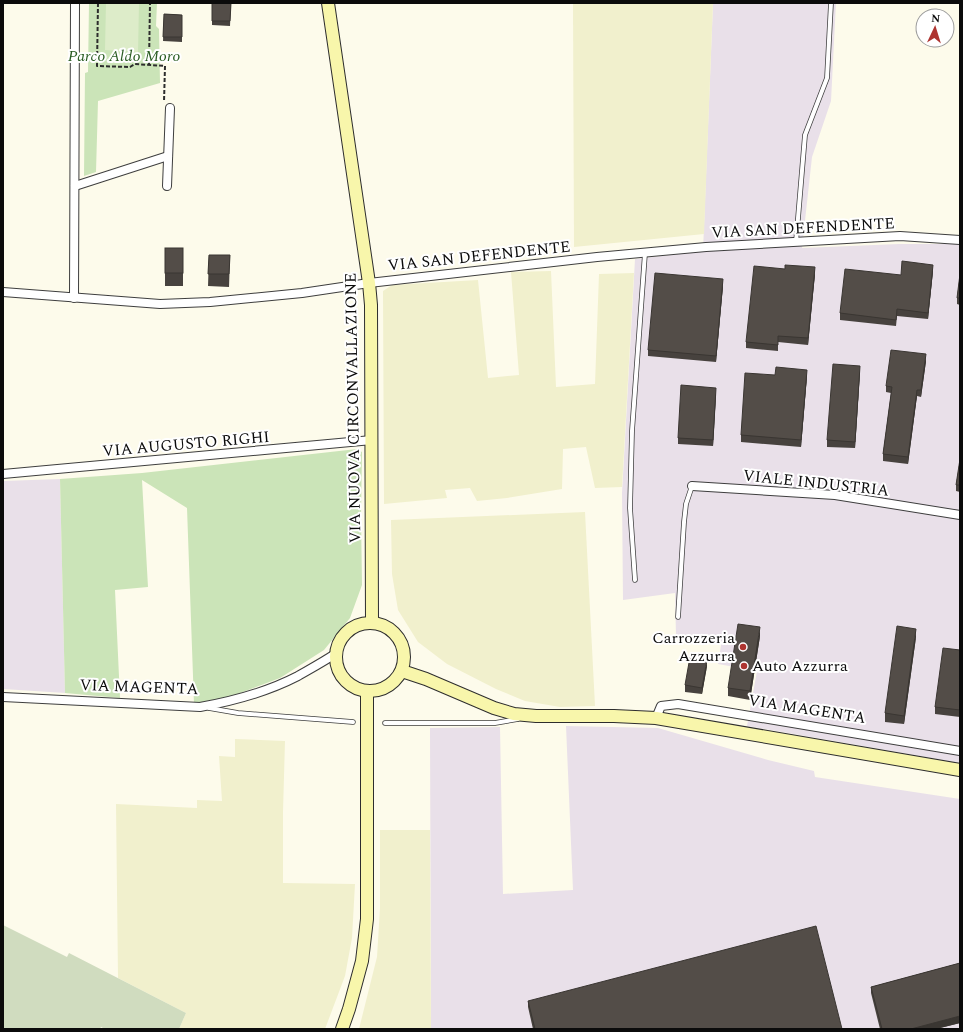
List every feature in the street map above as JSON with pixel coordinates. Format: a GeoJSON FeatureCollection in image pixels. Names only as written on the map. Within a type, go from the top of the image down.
{"type":"FeatureCollection","features":[{"type":"Feature","properties":{"kind":"street"},"geometry":{"type":"LineString","coordinates":[[74,298],[75,3]]}},
{"type":"Feature","properties":{"kind":"street","name":"VIA NUOVA CIRCONVALLAZIONE"},"geometry":{"type":"LineString","coordinates":[[328,3],[369,283],[372,440],[372,622]]}},
{"type":"Feature","properties":{"kind":"street"},"geometry":{"type":"LineString","coordinates":[[167,186],[170,108]]}},
{"type":"Feature","properties":{"kind":"street"},"geometry":{"type":"LineString","coordinates":[[75,186],[168,156]]}},
{"type":"Feature","properties":{"kind":"street","name":"VIA SAN DEFENDENTE"},"geometry":{"type":"LineString","coordinates":[[3,292],[160,304],[210,302],[597,257],[644,253],[900,236],[960,240]]}},
{"type":"Feature","properties":{"kind":"street","name":"VIA AUGUSTO RIGHI"},"geometry":{"type":"LineString","coordinates":[[3,474],[372,440]]}},
{"type":"Feature","properties":{"kind":"street","name":"VIALE INDUSTRIA"},"geometry":{"type":"LineString","coordinates":[[692,486],[835,495],[960,515]]}},
{"type":"Feature","properties":{"kind":"street"},"geometry":{"type":"LineString","coordinates":[[372,622],[383,625],[400,639],[404,649],[404,660],[402,671],[396,680],[388,686],[378,690],[367,691],[357,689],[348,683],[341,675],[336,665],[336,654],[338,644],[348,631],[362,623],[372,622]]}},
{"type":"Feature","properties":{"kind":"street","name":"VIA MAGENTA"},"geometry":{"type":"LineString","coordinates":[[3,697],[200,707],[230,702],[258,692],[296,677],[336,654]]}},
{"type":"Feature","properties":{"kind":"street","name":"VIA MAGENTA"},"geometry":{"type":"LineString","coordinates":[[402,671],[426,679],[494,708],[514,714],[536,716],[614,716],[656,718],[960,770]]}},
{"type":"Feature","properties":{"kind":"street"},"geometry":{"type":"LineString","coordinates":[[342,1029],[362,961],[367,919],[367,691]]}},
{"type":"Feature","properties":{"kind":"street","name":"VIA MAGENTA"},"geometry":{"type":"LineString","coordinates":[[656,718],[662,706],[678,704],[960,751]]}},
{"type":"Feature","properties":{"kind":"lane"},"geometry":{"type":"LineString","coordinates":[[796,242],[805,135],[827,78],[831,3]]}},
{"type":"Feature","properties":{"kind":"lane"},"geometry":{"type":"LineString","coordinates":[[635,580],[630,508],[632,431],[644,253]]}},
{"type":"Feature","properties":{"kind":"lane"},"geometry":{"type":"LineString","coordinates":[[678,618],[684,522],[686,504],[692,486]]}},
{"type":"Feature","properties":{"kind":"lane"},"geometry":{"type":"LineString","coordinates":[[200,707],[238,713],[353,722]]}},
{"type":"Feature","properties":{"kind":"lane"},"geometry":{"type":"LineString","coordinates":[[385,723],[494,723],[536,716]]}},
{"type":"Feature","properties":{"kind":"path"},"geometry":{"type":"LineString","coordinates":[[98,3],[97,66],[130,67],[135,64],[164,66],[164,108],[170,108]]}},
{"type":"Feature","properties":{"kind":"path"},"geometry":{"type":"LineString","coordinates":[[150,3],[150,65]]}},
{"type":"Feature","properties":{"kind":"shaded area"},"geometry":{"type":"Polygon","coordinates":[[[713,3],[836,3],[831,101],[812,157],[802,248],[899,244],[960,244],[960,763],[747,726],[757,671],[718,664],[721,645],[676,636],[675,593],[623,600],[622,493],[635,259],[703,251],[713,3]]]}},
{"type":"Feature","properties":{"kind":"shaded area"},"geometry":{"type":"Polygon","coordinates":[[[60,479],[65,693],[3,689],[3,481],[60,479]]]}},
{"type":"Feature","properties":{"kind":"shaded area"},"geometry":{"type":"Polygon","coordinates":[[[566,726],[658,728],[768,760],[814,771],[815,777],[960,799],[960,1029],[431,1029],[430,728],[500,727],[503,894],[573,890],[566,726]]]}},
{"type":"Feature","properties":{"kind":"green space","name":"Parco Aldo Moro"},"geometry":{"type":"Polygon","coordinates":[[[89,3],[157,3],[156,26],[159,29],[160,83],[98,101],[96,172],[84,176],[85,73],[88,72],[89,3]]]}},
{"type":"Feature","properties":{"kind":"green space"},"geometry":{"type":"Polygon","coordinates":[[[106,3],[139,3],[138,52],[105,50],[106,3]]]}},
{"type":"Feature","properties":{"kind":"green space"},"geometry":{"type":"Polygon","coordinates":[[[573,3],[713,3],[704,234],[574,247],[573,3]]]}},
{"type":"Feature","properties":{"kind":"green space"},"geometry":{"type":"Polygon","coordinates":[[[551,271],[556,387],[595,384],[599,274],[634,273],[622,487],[595,488],[586,447],[563,449],[562,489],[507,498],[477,501],[470,488],[445,490],[447,498],[384,504],[383,291],[392,285],[478,280],[488,378],[519,375],[511,272],[551,271]]]}},
{"type":"Feature","properties":{"kind":"green space"},"geometry":{"type":"Polygon","coordinates":[[[357,449],[362,452],[362,585],[350,618],[324,650],[280,678],[222,700],[194,704],[187,508],[142,480],[148,587],[115,590],[120,698],[65,693],[60,479],[142,473],[357,449]]]}},
{"type":"Feature","properties":{"kind":"green space"},"geometry":{"type":"Polygon","coordinates":[[[585,512],[595,706],[560,707],[525,701],[496,689],[447,664],[418,642],[398,610],[392,574],[391,520],[585,512]]]}},
{"type":"Feature","properties":{"kind":"green space"},"geometry":{"type":"Polygon","coordinates":[[[235,739],[285,741],[283,883],[355,884],[352,938],[345,976],[325,1029],[179,1029],[186,1013],[118,978],[116,804],[197,808],[197,800],[222,801],[219,756],[235,757],[235,739]]]}},
{"type":"Feature","properties":{"kind":"green space"},"geometry":{"type":"Polygon","coordinates":[[[380,830],[430,830],[431,1029],[359,1029],[377,957],[380,908],[380,830]]]}},
{"type":"Feature","properties":{"kind":"green space"},"geometry":{"type":"Polygon","coordinates":[[[3,925],[67,957],[69,953],[186,1013],[179,1029],[105,1029],[101,1027],[100,1029],[3,1029],[3,925]]]}},
{"type":"Feature","properties":{"kind":"building"},"geometry":{"type":"Polygon","coordinates":[[[212,3],[231,3],[230,21],[212,21],[212,3]]]}},
{"type":"Feature","properties":{"kind":"building"},"geometry":{"type":"Polygon","coordinates":[[[164,14],[182,15],[182,37],[163,37],[164,14]]]}},
{"type":"Feature","properties":{"kind":"building"},"geometry":{"type":"Polygon","coordinates":[[[165,248],[183,248],[183,273],[165,273],[165,248]]]}},
{"type":"Feature","properties":{"kind":"building"},"geometry":{"type":"Polygon","coordinates":[[[209,255],[230,255],[229,274],[208,274],[209,255]]]}},
{"type":"Feature","properties":{"kind":"building"},"geometry":{"type":"Polygon","coordinates":[[[902,261],[933,265],[928,313],[897,309],[896,320],[840,313],[845,269],[901,275],[902,261]]]}},
{"type":"Feature","properties":{"kind":"building"},"geometry":{"type":"Polygon","coordinates":[[[785,265],[815,267],[808,338],[778,336],[778,345],[746,342],[754,266],[785,269],[785,265]]]}},
{"type":"Feature","properties":{"kind":"building"},"geometry":{"type":"Polygon","coordinates":[[[655,273],[723,279],[716,356],[648,350],[655,273]]]}},
{"type":"Feature","properties":{"kind":"building"},"geometry":{"type":"Polygon","coordinates":[[[960,274],[960,298],[957,298],[960,274]]]}},
{"type":"Feature","properties":{"kind":"building"},"geometry":{"type":"Polygon","coordinates":[[[891,350],[926,354],[921,390],[917,390],[908,457],[883,454],[892,387],[886,386],[891,350]]]}},
{"type":"Feature","properties":{"kind":"building"},"geometry":{"type":"Polygon","coordinates":[[[833,364],[860,366],[855,442],[827,440],[833,364]]]}},
{"type":"Feature","properties":{"kind":"building"},"geometry":{"type":"Polygon","coordinates":[[[776,367],[807,370],[801,440],[741,435],[745,373],[775,375],[776,367]]]}},
{"type":"Feature","properties":{"kind":"building"},"geometry":{"type":"Polygon","coordinates":[[[681,385],[716,388],[713,440],[678,438],[681,385]]]}},
{"type":"Feature","properties":{"kind":"building"},"geometry":{"type":"Polygon","coordinates":[[[960,459],[960,485],[956,485],[960,459]]]}},
{"type":"Feature","properties":{"kind":"building","name":"Auto Azzurra"},"geometry":{"type":"Polygon","coordinates":[[[738,624],[760,627],[750,691],[728,688],[738,624]]]}},
{"type":"Feature","properties":{"kind":"building"},"geometry":{"type":"Polygon","coordinates":[[[897,626],[916,629],[904,716],[885,713],[897,626]]]}},
{"type":"Feature","properties":{"kind":"building"},"geometry":{"type":"Polygon","coordinates":[[[943,648],[960,650],[960,710],[935,707],[943,648]]]}},
{"type":"Feature","properties":{"kind":"building"},"geometry":{"type":"Polygon","coordinates":[[[690,657],[707,660],[702,688],[685,685],[690,657]]]}},
{"type":"Feature","properties":{"kind":"building"},"geometry":{"type":"Polygon","coordinates":[[[816,926],[842,1029],[535,1029],[528,1001],[816,926]]]}},
{"type":"Feature","properties":{"kind":"building"},"geometry":{"type":"Polygon","coordinates":[[[960,963],[960,1016],[911,1029],[882,1029],[871,987],[960,963]]]}},
{"type":"Feature","properties":{"kind":"place","name":"Carrozzeria Azzurra"},"geometry":{"type":"Point","coordinates":[743,647]}},
{"type":"Feature","properties":{"kind":"place","name":"Auto Azzurra"},"geometry":{"type":"Point","coordinates":[744,666]}}]}
